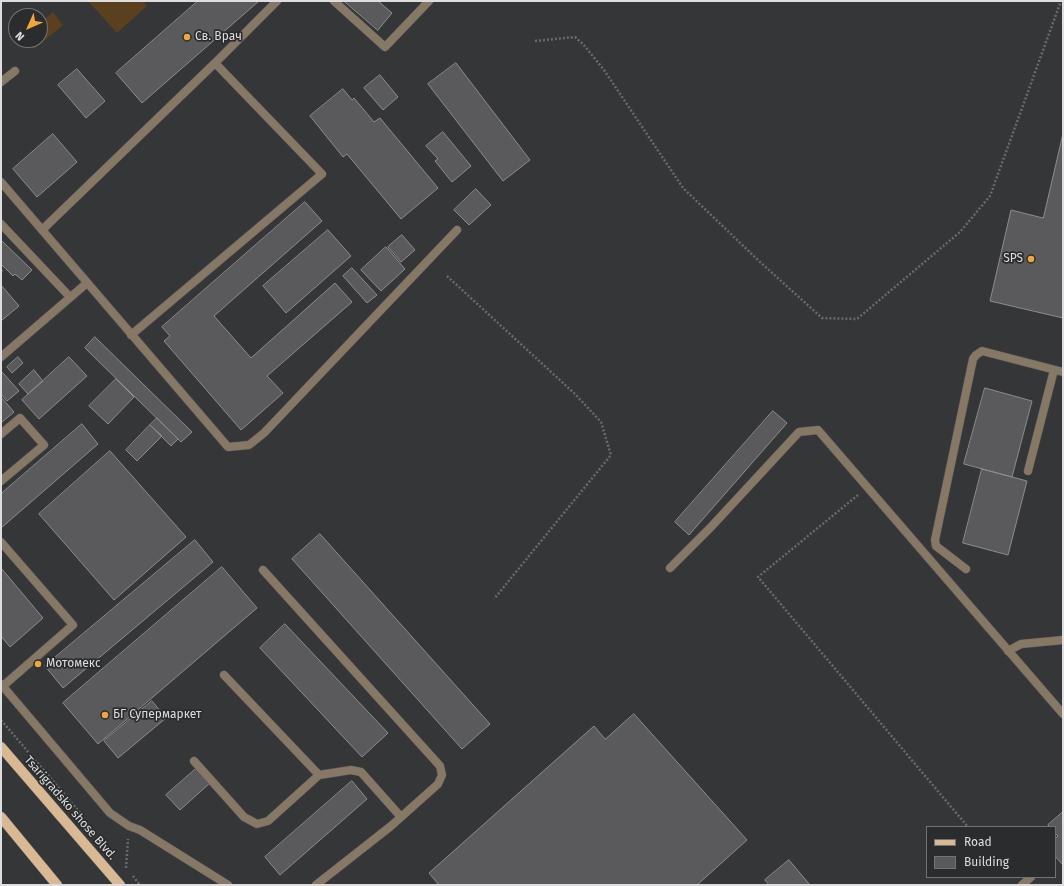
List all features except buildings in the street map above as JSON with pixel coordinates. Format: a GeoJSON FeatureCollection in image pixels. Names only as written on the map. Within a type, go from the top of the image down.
{"type":"FeatureCollection","features":[{"type":"Feature","properties":{"kind":"main road","name":"Tsarigradsko shose Blvd."},"geometry":{"type":"LineString","coordinates":[[1,747],[120,885]]}},
{"type":"Feature","properties":{"kind":"main road"},"geometry":{"type":"LineString","coordinates":[[1,817],[57,885]]}},
{"type":"Feature","properties":{"kind":"street"},"geometry":{"type":"LineString","coordinates":[[42,230],[277,1]]}},
{"type":"Feature","properties":{"kind":"street"},"geometry":{"type":"LineString","coordinates":[[334,1],[385,47],[429,1]]}},
{"type":"Feature","properties":{"kind":"street"},"geometry":{"type":"LineString","coordinates":[[131,335],[322,174],[215,63]]}},
{"type":"Feature","properties":{"kind":"street"},"geometry":{"type":"LineString","coordinates":[[1,82],[14,71]]}},
{"type":"Feature","properties":{"kind":"street"},"geometry":{"type":"LineString","coordinates":[[1,182],[228,447],[249,445],[264,433],[457,230]]}},
{"type":"Feature","properties":{"kind":"street"},"geometry":{"type":"LineString","coordinates":[[1,224],[70,297]]}},
{"type":"Feature","properties":{"kind":"street"},"geometry":{"type":"LineString","coordinates":[[1,357],[87,283]]}},
{"type":"Feature","properties":{"kind":"street"},"geometry":{"type":"LineString","coordinates":[[966,569],[936,546],[935,540],[973,359],[982,351],[1063,372]]}},
{"type":"Feature","properties":{"kind":"street"},"geometry":{"type":"LineString","coordinates":[[1028,471],[1054,370]]}},
{"type":"Feature","properties":{"kind":"street"},"geometry":{"type":"LineString","coordinates":[[1,434],[20,418],[44,445],[1,481]]}},
{"type":"Feature","properties":{"kind":"street"},"geometry":{"type":"LineString","coordinates":[[670,568],[711,527],[799,432],[818,430],[1063,714]]}},
{"type":"Feature","properties":{"kind":"street"},"geometry":{"type":"LineString","coordinates":[[1,542],[73,625],[2,685],[110,813],[129,826],[140,830],[228,885]]}},
{"type":"Feature","properties":{"kind":"street"},"geometry":{"type":"LineString","coordinates":[[263,570],[440,766],[442,775],[438,784],[401,817],[316,885]]}},
{"type":"Feature","properties":{"kind":"street"},"geometry":{"type":"LineString","coordinates":[[1008,651],[1021,644],[1063,640]]}},
{"type":"Feature","properties":{"kind":"street"},"geometry":{"type":"LineString","coordinates":[[224,675],[319,775]]}},
{"type":"Feature","properties":{"kind":"street"},"geometry":{"type":"LineString","coordinates":[[194,761],[244,817],[257,824],[268,821],[319,775],[351,770],[362,772],[401,817]]}},
{"type":"Feature","properties":{"kind":"street"},"geometry":{"type":"LineString","coordinates":[[1022,885],[1030,878]]}},
{"type":"Feature","properties":{"kind":"path"},"geometry":{"type":"LineString","coordinates":[[535,41],[574,37],[583,44],[604,70],[683,188],[760,262],[822,318],[856,318],[960,232],[990,196],[1061,1]]}},
{"type":"Feature","properties":{"kind":"path"},"geometry":{"type":"LineString","coordinates":[[447,276],[575,394],[602,422],[611,455],[494,599]]}},
{"type":"Feature","properties":{"kind":"path"},"geometry":{"type":"LineString","coordinates":[[867,487],[758,577],[967,826]]}},
{"type":"Feature","properties":{"kind":"path"},"geometry":{"type":"LineString","coordinates":[[1,720],[81,815]]}},
{"type":"Feature","properties":{"kind":"path"},"geometry":{"type":"LineString","coordinates":[[126,868],[129,826]]}},
{"type":"Feature","properties":{"kind":"path"},"geometry":{"type":"LineString","coordinates":[[121,862],[140,885]]}},
{"type":"Feature","properties":{"kind":"shaded area"},"geometry":{"type":"Polygon","coordinates":[[[88,1],[143,1],[147,6],[117,33],[88,1]]]}},
{"type":"Feature","properties":{"kind":"shaded area"},"geometry":{"type":"Polygon","coordinates":[[[53,12],[63,25],[48,37],[48,16],[53,12]]]}},
{"type":"Feature","properties":{"kind":"place","name":"Св. Врач"},"geometry":{"type":"Point","coordinates":[187,37]}},
{"type":"Feature","properties":{"kind":"place","name":"SPS"},"geometry":{"type":"Point","coordinates":[1031,259]}},
{"type":"Feature","properties":{"kind":"place","name":"Мотомекс"},"geometry":{"type":"Point","coordinates":[38,664]}},
{"type":"Feature","properties":{"kind":"place","name":"БГ Супермаркет"},"geometry":{"type":"Point","coordinates":[105,715]}}]}
